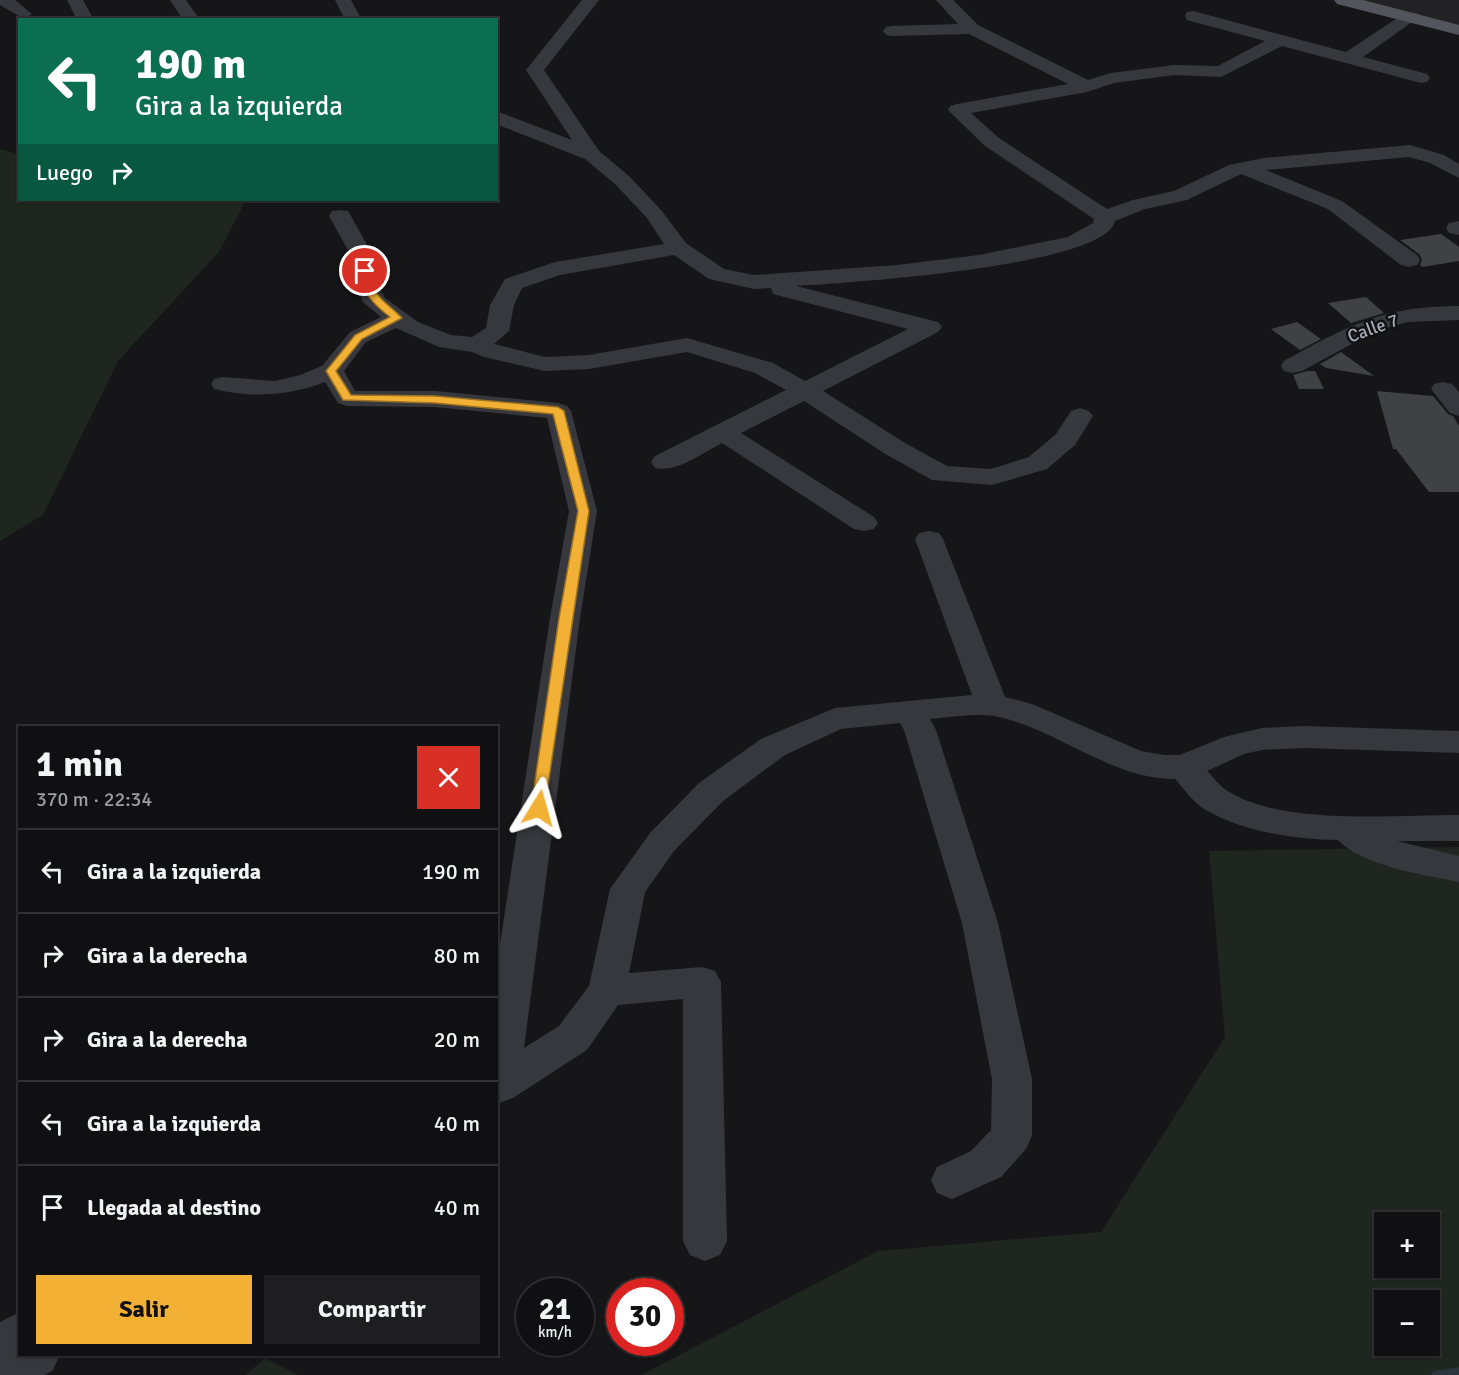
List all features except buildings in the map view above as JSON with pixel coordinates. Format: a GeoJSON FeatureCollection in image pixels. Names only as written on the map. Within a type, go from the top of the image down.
{"type":"FeatureCollection","features":[{"type":"Feature","properties":{"kind":"main road"},"geometry":{"type":"LineString","coordinates":[[1343,0],[1459,30]]}},
{"type":"Feature","properties":{"kind":"street"},"geometry":{"type":"LineString","coordinates":[[4,0],[24,14]]}},
{"type":"Feature","properties":{"kind":"street"},"geometry":{"type":"LineString","coordinates":[[75,0],[85,18]]}},
{"type":"Feature","properties":{"kind":"street"},"geometry":{"type":"LineString","coordinates":[[178,0],[191,18]]}},
{"type":"Feature","properties":{"kind":"street"},"geometry":{"type":"LineString","coordinates":[[343,0],[347,18]]}},
{"type":"Feature","properties":{"kind":"street"},"geometry":{"type":"LineString","coordinates":[[591,0],[536,70],[592,155],[622,180],[654,214],[678,248],[717,274],[930,327],[807,392],[664,462]]}},
{"type":"Feature","properties":{"kind":"street"},"geometry":{"type":"LineString","coordinates":[[944,0],[972,29],[1087,86]]}},
{"type":"Feature","properties":{"kind":"street"},"geometry":{"type":"LineString","coordinates":[[1192,16],[1421,78]]}},
{"type":"Feature","properties":{"kind":"street"},"geometry":{"type":"LineString","coordinates":[[1349,58],[1411,17]]}},
{"type":"Feature","properties":{"kind":"street"},"geometry":{"type":"LineString","coordinates":[[892,31],[972,29]]}},
{"type":"Feature","properties":{"kind":"street"},"geometry":{"type":"LineString","coordinates":[[1105,217],[992,142],[957,110],[1087,86],[1111,78],[1174,70],[1221,72],[1280,40]]}},
{"type":"Feature","properties":{"kind":"street"},"geometry":{"type":"LineString","coordinates":[[1111,78],[1141,90]]}},
{"type":"Feature","properties":{"kind":"street"},"geometry":{"type":"LineString","coordinates":[[498,118],[592,155]]}},
{"type":"Feature","properties":{"kind":"street"},"geometry":{"type":"LineString","coordinates":[[1105,217],[1140,204],[1180,196],[1236,169],[1243,168],[1410,151],[1437,159],[1459,172]]}},
{"type":"Feature","properties":{"kind":"street"},"geometry":{"type":"LineString","coordinates":[[1243,168],[1335,205],[1366,226],[1408,260]]}},
{"type":"Feature","properties":{"kind":"street"},"geometry":{"type":"LineString","coordinates":[[340,216],[364,259],[366,283],[375,302],[410,327],[447,342],[477,345],[493,352],[545,364],[589,362],[687,345],[764,368],[941,474],[992,477],[1038,463],[1066,439],[1080,416]]}},
{"type":"Feature","properties":{"kind":"street"},"geometry":{"type":"LineString","coordinates":[[754,282],[897,272],[979,262],[1075,242],[1102,226],[1105,217]]}},
{"type":"Feature","properties":{"kind":"street"},"geometry":{"type":"LineString","coordinates":[[477,345],[497,331],[502,305],[513,284],[555,269],[678,248]]}},
{"type":"Feature","properties":{"kind":"street","name":"Calle 7"},"geometry":{"type":"LineString","coordinates":[[1293,366],[1346,337],[1385,321],[1422,314],[1459,313]]}},
{"type":"Feature","properties":{"kind":"street"},"geometry":{"type":"LineString","coordinates":[[223,384],[276,388],[308,380],[331,371],[358,337],[397,318]]}},
{"type":"Feature","properties":{"kind":"street"},"geometry":{"type":"LineString","coordinates":[[331,371],[347,398],[435,399],[558,411],[584,511],[565,618],[498,1086]]}},
{"type":"Feature","properties":{"kind":"street"},"geometry":{"type":"LineString","coordinates":[[724,432],[864,522]]}},
{"type":"Feature","properties":{"kind":"street"},"geometry":{"type":"LineString","coordinates":[[928,539],[992,705]]}},
{"type":"Feature","properties":{"kind":"street"},"geometry":{"type":"LineString","coordinates":[[498,1086],[573,1038],[607,992],[628,889],[662,843],[711,792],[773,747],[835,719],[992,705],[1021,712],[1134,761],[1164,767],[1184,767],[1236,745],[1262,739],[1304,736],[1459,742]]}},
{"type":"Feature","properties":{"kind":"street"},"geometry":{"type":"LineString","coordinates":[[910,711],[920,730],[944,802],[980,923],[1012,1079],[1011,1136],[986,1164],[952,1180]]}},
{"type":"Feature","properties":{"kind":"street"},"geometry":{"type":"LineString","coordinates":[[1184,767],[1214,798],[1246,813],[1281,823],[1347,827],[1459,828]]}},
{"type":"Feature","properties":{"kind":"street"},"geometry":{"type":"LineString","coordinates":[[1347,827],[1351,834],[1362,842],[1401,855],[1459,869]]}},
{"type":"Feature","properties":{"kind":"street"},"geometry":{"type":"LineString","coordinates":[[607,992],[702,982],[705,1241]]}},
{"type":"Feature","properties":{"kind":"street"},"geometry":{"type":"LineString","coordinates":[[0,1352],[18,1336]]}},
{"type":"Feature","properties":{"kind":"street"},"geometry":{"type":"LineString","coordinates":[[3,1375],[34,1356]]}},
{"type":"Feature","properties":{"kind":"shaded area"},"geometry":{"type":"Polygon","coordinates":[[[1355,0],[1459,0],[1459,27],[1355,0]]]}},
{"type":"Feature","properties":{"kind":"shaded area"},"geometry":{"type":"Polygon","coordinates":[[[0,149],[18,154],[18,201],[245,201],[219,252],[118,361],[43,515],[0,541],[0,149]]]}},
{"type":"Feature","properties":{"kind":"shaded area"},"geometry":{"type":"Polygon","coordinates":[[[1459,847],[1459,1375],[641,1375],[677,1356],[684,1356],[684,1353],[878,1251],[1101,1232],[1225,1037],[1209,851],[1459,847]]]}},
{"type":"Feature","properties":{"kind":"shaded area"},"geometry":{"type":"Polygon","coordinates":[[[265,1358],[298,1375],[246,1375],[265,1358]]]}},
{"type":"Feature","properties":{"kind":"waterway"},"geometry":{"type":"LineString","coordinates":[[1436,1375],[1459,1372]]}},
{"type":"Feature","properties":{"kind":"route"},"geometry":{"type":"LineString","coordinates":[[365,271],[366,283],[375,302],[397,318],[358,337],[331,371],[347,398],[435,399],[558,411],[584,511],[565,618],[539,808]]}}]}
